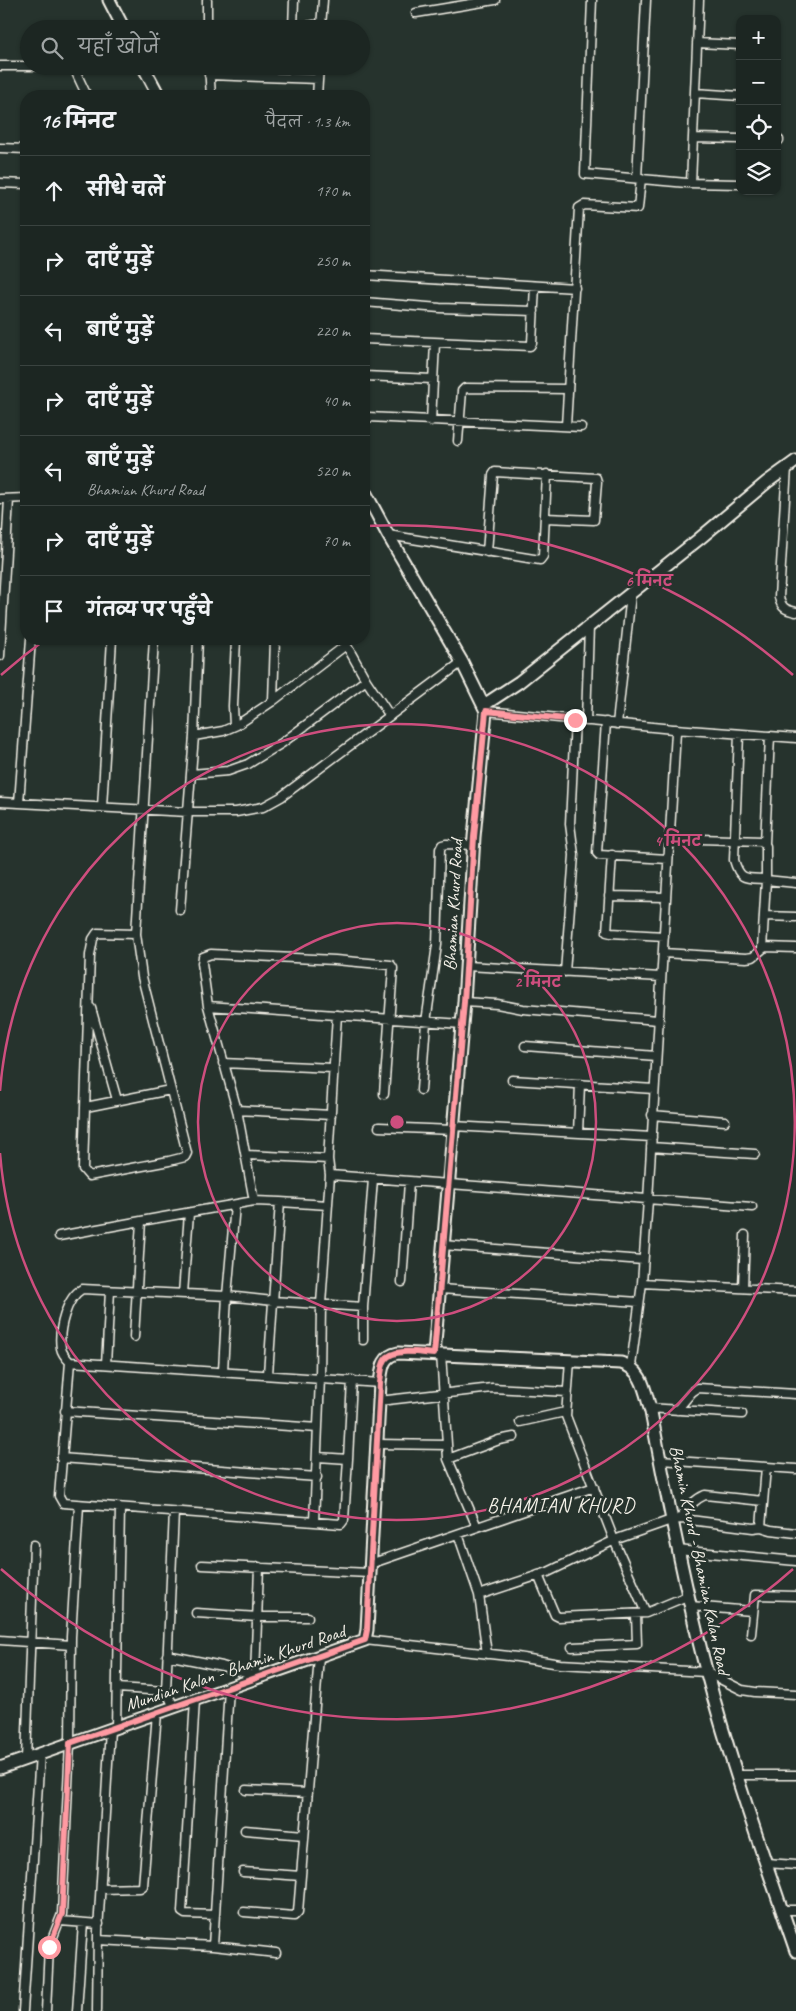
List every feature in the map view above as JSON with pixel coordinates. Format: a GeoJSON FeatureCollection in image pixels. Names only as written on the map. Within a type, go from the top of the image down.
{"type":"FeatureCollection","features":[{"type":"Feature","properties":{"kind":"street"},"geometry":{"type":"LineString","coordinates":[[111,0],[120,20]]}},
{"type":"Feature","properties":{"kind":"street"},"geometry":{"type":"LineString","coordinates":[[207,0],[207,20]]}},
{"type":"Feature","properties":{"kind":"street"},"geometry":{"type":"LineString","coordinates":[[291,20],[294,0]]}},
{"type":"Feature","properties":{"kind":"street"},"geometry":{"type":"LineString","coordinates":[[321,20],[323,0]]}},
{"type":"Feature","properties":{"kind":"street"},"geometry":{"type":"LineString","coordinates":[[440,0],[440,9]]}},
{"type":"Feature","properties":{"kind":"street"},"geometry":{"type":"LineString","coordinates":[[416,13],[495,0]]}},
{"type":"Feature","properties":{"kind":"street"},"geometry":{"type":"LineString","coordinates":[[592,0],[584,173],[587,176],[736,184]]}},
{"type":"Feature","properties":{"kind":"street"},"geometry":{"type":"LineString","coordinates":[[566,426],[580,206],[638,208],[646,0]]}},
{"type":"Feature","properties":{"kind":"street"},"geometry":{"type":"LineString","coordinates":[[691,183],[699,0]]}},
{"type":"Feature","properties":{"kind":"street"},"geometry":{"type":"LineString","coordinates":[[696,43],[736,45]]}},
{"type":"Feature","properties":{"kind":"street"},"geometry":{"type":"LineString","coordinates":[[0,66],[20,66]]}},
{"type":"Feature","properties":{"kind":"street"},"geometry":{"type":"LineString","coordinates":[[77,75],[84,90]]}},
{"type":"Feature","properties":{"kind":"street"},"geometry":{"type":"LineString","coordinates":[[149,75],[157,90]]}},
{"type":"Feature","properties":{"kind":"street"},"geometry":{"type":"LineString","coordinates":[[209,75],[211,90]]}},
{"type":"Feature","properties":{"kind":"street"},"geometry":{"type":"LineString","coordinates":[[270,75],[318,79]]}},
{"type":"Feature","properties":{"kind":"street"},"geometry":{"type":"LineString","coordinates":[[317,90],[318,75]]}},
{"type":"Feature","properties":{"kind":"street"},"geometry":{"type":"LineString","coordinates":[[695,94],[736,96]]}},
{"type":"Feature","properties":{"kind":"street"},"geometry":{"type":"LineString","coordinates":[[693,138],[736,139]]}},
{"type":"Feature","properties":{"kind":"street"},"geometry":{"type":"LineString","coordinates":[[0,148],[20,149]]}},
{"type":"Feature","properties":{"kind":"street"},"geometry":{"type":"LineString","coordinates":[[0,183],[20,184]]}},
{"type":"Feature","properties":{"kind":"street"},"geometry":{"type":"LineString","coordinates":[[370,276],[575,288]]}},
{"type":"Feature","properties":{"kind":"street"},"geometry":{"type":"LineString","coordinates":[[370,338],[530,346],[532,343],[535,286]]}},
{"type":"Feature","properties":{"kind":"street"},"geometry":{"type":"LineString","coordinates":[[370,302],[440,308],[534,311]]}},
{"type":"Feature","properties":{"kind":"street"},"geometry":{"type":"LineString","coordinates":[[431,421],[435,343]]}},
{"type":"Feature","properties":{"kind":"street"},"geometry":{"type":"LineString","coordinates":[[370,376],[433,379]]}},
{"type":"Feature","properties":{"kind":"street"},"geometry":{"type":"LineString","coordinates":[[458,441],[462,391],[467,387],[567,389]]}},
{"type":"Feature","properties":{"kind":"street"},"geometry":{"type":"LineString","coordinates":[[370,418],[581,427]]}},
{"type":"Feature","properties":{"kind":"street"},"geometry":{"type":"LineString","coordinates":[[485,708],[791,464]]}},
{"type":"Feature","properties":{"kind":"street"},"geometry":{"type":"LineString","coordinates":[[791,464],[779,597],[781,606],[786,610],[796,612]]}},
{"type":"Feature","properties":{"kind":"street"},"geometry":{"type":"LineString","coordinates":[[487,552],[494,472],[595,477],[597,482],[595,519],[545,518]]}},
{"type":"Feature","properties":{"kind":"street"},"geometry":{"type":"LineString","coordinates":[[388,536],[540,560],[543,556],[548,474]]}},
{"type":"Feature","properties":{"kind":"street"},"geometry":{"type":"LineString","coordinates":[[0,499],[20,498]]}},
{"type":"Feature","properties":{"kind":"street"},"geometry":{"type":"LineString","coordinates":[[0,656],[2,593],[9,499]]}},
{"type":"Feature","properties":{"kind":"street"},"geometry":{"type":"LineString","coordinates":[[370,502],[388,536],[462,662],[485,708]]}},
{"type":"Feature","properties":{"kind":"street"},"geometry":{"type":"LineString","coordinates":[[616,724],[630,594]]}},
{"type":"Feature","properties":{"kind":"street"},"geometry":{"type":"LineString","coordinates":[[586,720],[589,626]]}},
{"type":"Feature","properties":{"kind":"street"},"geometry":{"type":"LineString","coordinates":[[19,803],[31,645]]}},
{"type":"Feature","properties":{"kind":"street"},"geometry":{"type":"LineString","coordinates":[[102,807],[112,645]]}},
{"type":"Feature","properties":{"kind":"street"},"geometry":{"type":"LineString","coordinates":[[136,934],[100,932],[94,936],[90,955],[83,1170],[86,1174],[92,1176],[185,1157],[187,1152],[142,977],[136,934],[154,645]]}},
{"type":"Feature","properties":{"kind":"street"},"geometry":{"type":"LineString","coordinates":[[180,910],[194,736],[198,645]]}},
{"type":"Feature","properties":{"kind":"street"},"geometry":{"type":"LineString","coordinates":[[234,726],[236,645]]}},
{"type":"Feature","properties":{"kind":"street"},"geometry":{"type":"LineString","coordinates":[[273,700],[275,645]]}},
{"type":"Feature","properties":{"kind":"street"},"geometry":{"type":"LineString","coordinates":[[194,736],[223,731],[234,726],[273,700],[341,645]]}},
{"type":"Feature","properties":{"kind":"street"},"geometry":{"type":"LineString","coordinates":[[347,645],[366,680],[390,716]]}},
{"type":"Feature","properties":{"kind":"street"},"geometry":{"type":"LineString","coordinates":[[0,802],[188,812],[236,812],[263,807],[281,797],[462,662]]}},
{"type":"Feature","properties":{"kind":"street"},"geometry":{"type":"LineString","coordinates":[[191,774],[228,771],[248,764],[282,743],[366,680]]}},
{"type":"Feature","properties":{"kind":"street"},"geometry":{"type":"LineString","coordinates":[[485,708],[616,724],[796,738]]}},
{"type":"Feature","properties":{"kind":"street","name":"Bhamian Khurd Road"},"geometry":{"type":"LineString","coordinates":[[437,1354],[442,1245],[467,966],[485,708]]}},
{"type":"Feature","properties":{"kind":"street"},"geometry":{"type":"LineString","coordinates":[[565,972],[574,855],[570,824],[575,720]]}},
{"type":"Feature","properties":{"kind":"street"},"geometry":{"type":"LineString","coordinates":[[606,722],[597,851],[599,855],[668,859]]}},
{"type":"Feature","properties":{"kind":"street"},"geometry":{"type":"LineString","coordinates":[[477,1528],[448,1459],[443,1392],[437,1354],[621,1363],[631,1366],[642,1282],[648,1200],[675,729]]}},
{"type":"Feature","properties":{"kind":"street"},"geometry":{"type":"LineString","coordinates":[[739,734],[734,840],[734,860],[738,872],[743,877],[796,883]]}},
{"type":"Feature","properties":{"kind":"street"},"geometry":{"type":"LineString","coordinates":[[762,949],[770,736]]}},
{"type":"Feature","properties":{"kind":"street"},"geometry":{"type":"LineString","coordinates":[[670,838],[765,843]]}},
{"type":"Feature","properties":{"kind":"street"},"geometry":{"type":"LineString","coordinates":[[421,1090],[426,1022],[436,945],[441,847],[446,844],[474,845]]}},
{"type":"Feature","properties":{"kind":"street"},"geometry":{"type":"LineString","coordinates":[[612,855],[608,896],[608,932],[664,936]]}},
{"type":"Feature","properties":{"kind":"street"},"geometry":{"type":"LineString","coordinates":[[608,896],[666,897]]}},
{"type":"Feature","properties":{"kind":"street"},"geometry":{"type":"LineString","coordinates":[[764,916],[796,917]]}},
{"type":"Feature","properties":{"kind":"street"},"geometry":{"type":"LineString","coordinates":[[663,953],[746,958],[753,957],[762,949],[770,947],[796,948]]}},
{"type":"Feature","properties":{"kind":"street"},"geometry":{"type":"LineString","coordinates":[[254,1201],[237,1110],[208,1006],[202,963],[203,957],[206,955],[335,960],[391,965],[393,968],[384,1094]]}},
{"type":"Feature","properties":{"kind":"street"},"geometry":{"type":"LineString","coordinates":[[467,966],[661,977]]}},
{"type":"Feature","properties":{"kind":"street"},"geometry":{"type":"LineString","coordinates":[[89,1001],[117,1100]]}},
{"type":"Feature","properties":{"kind":"street"},"geometry":{"type":"LineString","coordinates":[[464,1002],[497,1004],[523,1009],[658,1020]]}},
{"type":"Feature","properties":{"kind":"street"},"geometry":{"type":"LineString","coordinates":[[208,1006],[462,1024]]}},
{"type":"Feature","properties":{"kind":"street"},"geometry":{"type":"LineString","coordinates":[[314,1522],[318,1457],[321,1304],[330,1175],[328,1159],[337,1015]]}},
{"type":"Feature","properties":{"kind":"street"},"geometry":{"type":"LineString","coordinates":[[525,1046],[656,1056]]}},
{"type":"Feature","properties":{"kind":"street"},"geometry":{"type":"LineString","coordinates":[[223,1063],[333,1068]]}},
{"type":"Feature","properties":{"kind":"street"},"geometry":{"type":"LineString","coordinates":[[512,1080],[654,1088]]}},
{"type":"Feature","properties":{"kind":"street"},"geometry":{"type":"LineString","coordinates":[[578,1133],[580,1084]]}},
{"type":"Feature","properties":{"kind":"street"},"geometry":{"type":"LineString","coordinates":[[86,1107],[170,1090]]}},
{"type":"Feature","properties":{"kind":"street"},"geometry":{"type":"LineString","coordinates":[[237,1110],[331,1115]]}},
{"type":"Feature","properties":{"kind":"street"},"geometry":{"type":"LineString","coordinates":[[652,1116],[725,1121]]}},
{"type":"Feature","properties":{"kind":"street"},"geometry":{"type":"LineString","coordinates":[[379,1127],[453,1128],[652,1137]]}},
{"type":"Feature","properties":{"kind":"street"},"geometry":{"type":"LineString","coordinates":[[651,1147],[755,1154]]}},
{"type":"Feature","properties":{"kind":"street"},"geometry":{"type":"LineString","coordinates":[[246,1155],[328,1159]]}},
{"type":"Feature","properties":{"kind":"street"},"geometry":{"type":"LineString","coordinates":[[330,1175],[752,1207]]}},
{"type":"Feature","properties":{"kind":"street"},"geometry":{"type":"LineString","coordinates":[[363,1340],[363,1307],[373,1179]]}},
{"type":"Feature","properties":{"kind":"street"},"geometry":{"type":"LineString","coordinates":[[402,1282],[409,1182]]}},
{"type":"Feature","properties":{"kind":"street"},"geometry":{"type":"LineString","coordinates":[[59,1236],[254,1201],[328,1205]]}},
{"type":"Feature","properties":{"kind":"street"},"geometry":{"type":"LineString","coordinates":[[268,1374],[280,1202]]}},
{"type":"Feature","properties":{"kind":"street"},"geometry":{"type":"LineString","coordinates":[[224,1371],[227,1296],[235,1205]]}},
{"type":"Feature","properties":{"kind":"street"},"geometry":{"type":"LineString","coordinates":[[183,1294],[189,1213]]}},
{"type":"Feature","properties":{"kind":"street"},"geometry":{"type":"LineString","coordinates":[[134,1337],[141,1221]]}},
{"type":"Feature","properties":{"kind":"street"},"geometry":{"type":"LineString","coordinates":[[743,1288],[745,1236]]}},
{"type":"Feature","properties":{"kind":"street"},"geometry":{"type":"LineString","coordinates":[[442,1245],[643,1260]]}},
{"type":"Feature","properties":{"kind":"street"},"geometry":{"type":"LineString","coordinates":[[642,1282],[796,1291]]}},
{"type":"Feature","properties":{"kind":"street"},"geometry":{"type":"LineString","coordinates":[[352,1380],[343,1522],[340,1524],[66,1504],[60,1500],[61,1458],[70,1362],[63,1353],[61,1345],[63,1324],[70,1302],[82,1289],[227,1296],[363,1307]]}},
{"type":"Feature","properties":{"kind":"street"},"geometry":{"type":"LineString","coordinates":[[440,1289],[639,1302]]}},
{"type":"Feature","properties":{"kind":"street"},"geometry":{"type":"LineString","coordinates":[[106,1364],[110,1290]]}},
{"type":"Feature","properties":{"kind":"street","name":"Mundian Kalan - Bhamin Khurd Road"},"geometry":{"type":"LineString","coordinates":[[0,1768],[365,1640],[380,1383],[384,1364],[386,1358],[392,1354],[437,1354]]}},
{"type":"Feature","properties":{"kind":"street"},"geometry":{"type":"LineString","coordinates":[[570,1360],[566,1412],[614,1540],[646,1613]]}},
{"type":"Feature","properties":{"kind":"street"},"geometry":{"type":"LineString","coordinates":[[70,1362],[380,1383]]}},
{"type":"Feature","properties":{"kind":"street","name":"Bhamin Khurd - Bhamian Kalan Road"},"geometry":{"type":"LineString","coordinates":[[631,1366],[638,1374],[650,1408],[660,1460],[675,1520],[677,1550],[706,1672],[736,1774],[796,1951]]}},
{"type":"Feature","properties":{"kind":"street"},"geometry":{"type":"LineString","coordinates":[[379,1401],[443,1392],[492,1388],[567,1392]]}},
{"type":"Feature","properties":{"kind":"street"},"geometry":{"type":"LineString","coordinates":[[677,1410],[692,1392],[698,1388],[796,1394]]}},
{"type":"Feature","properties":{"kind":"street"},"geometry":{"type":"LineString","coordinates":[[650,1408],[742,1414]]}},
{"type":"Feature","properties":{"kind":"street"},"geometry":{"type":"LineString","coordinates":[[65,1410],[318,1428]]}},
{"type":"Feature","properties":{"kind":"street"},"geometry":{"type":"LineString","coordinates":[[520,1422],[566,1412]]}},
{"type":"Feature","properties":{"kind":"street"},"geometry":{"type":"LineString","coordinates":[[448,1459],[499,1440],[514,1437]]}},
{"type":"Feature","properties":{"kind":"street"},"geometry":{"type":"LineString","coordinates":[[377,1444],[447,1445]]}},
{"type":"Feature","properties":{"kind":"street"},"geometry":{"type":"LineString","coordinates":[[318,1457],[348,1459]]}},
{"type":"Feature","properties":{"kind":"street"},"geometry":{"type":"LineString","coordinates":[[61,1458],[317,1477]]}},
{"type":"Feature","properties":{"kind":"street"},"geometry":{"type":"LineString","coordinates":[[660,1460],[796,1469]]}},
{"type":"Feature","properties":{"kind":"street"},"geometry":{"type":"LineString","coordinates":[[761,1527],[766,1467]]}},
{"type":"Feature","properties":{"kind":"street"},"geometry":{"type":"LineString","coordinates":[[202,1565],[370,1569],[458,1534],[594,1487]]}},
{"type":"Feature","properties":{"kind":"street"},"geometry":{"type":"LineString","coordinates":[[675,1520],[698,1498],[705,1495],[763,1501]]}},
{"type":"Feature","properties":{"kind":"street"},"geometry":{"type":"LineString","coordinates":[[46,2011],[49,1947],[62,1914],[70,1743],[70,1645],[80,1505]]}},
{"type":"Feature","properties":{"kind":"street"},"geometry":{"type":"LineString","coordinates":[[97,2011],[101,1888],[117,1688],[120,1508]]}},
{"type":"Feature","properties":{"kind":"street"},"geometry":{"type":"LineString","coordinates":[[174,1512],[166,1691],[174,1707]]}},
{"type":"Feature","properties":{"kind":"street"},"geometry":{"type":"LineString","coordinates":[[478,1595],[538,1575],[614,1540],[675,1520],[752,1528],[761,1527],[796,1533]]}},
{"type":"Feature","properties":{"kind":"street"},"geometry":{"type":"LineString","coordinates":[[458,1534],[478,1595],[487,1654]]}},
{"type":"Feature","properties":{"kind":"street"},"geometry":{"type":"LineString","coordinates":[[26,1758],[34,1545]]}},
{"type":"Feature","properties":{"kind":"street"},"geometry":{"type":"LineString","coordinates":[[677,1550],[796,1561]]}},
{"type":"Feature","properties":{"kind":"street"},"geometry":{"type":"LineString","coordinates":[[168,1654],[222,1666],[258,1677],[259,1567]]}},
{"type":"Feature","properties":{"kind":"street"},"geometry":{"type":"LineString","coordinates":[[538,1575],[557,1617],[646,1613],[688,1601],[752,1611]]}},
{"type":"Feature","properties":{"kind":"street"},"geometry":{"type":"LineString","coordinates":[[751,1634],[755,1595],[796,1596]]}},
{"type":"Feature","properties":{"kind":"street"},"geometry":{"type":"LineString","coordinates":[[196,1613],[258,1617],[308,1617]]}},
{"type":"Feature","properties":{"kind":"street"},"geometry":{"type":"LineString","coordinates":[[572,1647],[637,1644],[636,1614]]}},
{"type":"Feature","properties":{"kind":"street"},"geometry":{"type":"LineString","coordinates":[[0,1640],[70,1645]]}},
{"type":"Feature","properties":{"kind":"street"},"geometry":{"type":"LineString","coordinates":[[365,1640],[560,1664],[706,1672],[742,1690],[796,1694]]}},
{"type":"Feature","properties":{"kind":"street"},"geometry":{"type":"LineString","coordinates":[[244,1912],[296,1916],[298,1912],[318,1657]]}},
{"type":"Feature","properties":{"kind":"street"},"geometry":{"type":"LineString","coordinates":[[117,1688],[166,1691]]}},
{"type":"Feature","properties":{"kind":"street"},"geometry":{"type":"LineString","coordinates":[[213,1946],[229,1688]]}},
{"type":"Feature","properties":{"kind":"street"},"geometry":{"type":"LineString","coordinates":[[195,1700],[182,1912],[185,1914],[215,1915]]}},
{"type":"Feature","properties":{"kind":"street"},"geometry":{"type":"LineString","coordinates":[[101,1888],[140,1888],[143,1886],[156,1713]]}},
{"type":"Feature","properties":{"kind":"street"},"geometry":{"type":"LineString","coordinates":[[23,2011],[40,1754]]}},
{"type":"Feature","properties":{"kind":"street"},"geometry":{"type":"LineString","coordinates":[[0,1768],[0,1776]]}},
{"type":"Feature","properties":{"kind":"street"},"geometry":{"type":"LineString","coordinates":[[736,1774],[796,1775]]}},
{"type":"Feature","properties":{"kind":"street"},"geometry":{"type":"LineString","coordinates":[[246,1790],[308,1793]]}},
{"type":"Feature","properties":{"kind":"street"},"geometry":{"type":"LineString","coordinates":[[245,1830],[304,1835]]}},
{"type":"Feature","properties":{"kind":"street"},"geometry":{"type":"LineString","coordinates":[[766,1863],[796,1865]]}},
{"type":"Feature","properties":{"kind":"street"},"geometry":{"type":"LineString","coordinates":[[243,1872],[301,1876]]}},
{"type":"Feature","properties":{"kind":"street"},"geometry":{"type":"LineString","coordinates":[[782,1910],[796,1910]]}},
{"type":"Feature","properties":{"kind":"street"},"geometry":{"type":"LineString","coordinates":[[60,1921],[99,1924]]}},
{"type":"Feature","properties":{"kind":"street"},"geometry":{"type":"LineString","coordinates":[[77,2011],[83,1923]]}},
{"type":"Feature","properties":{"kind":"street"},"geometry":{"type":"LineString","coordinates":[[98,1940],[213,1946],[276,1953]]}},
{"type":"Feature","properties":{"kind":"district","name":"BHAMIAN KHURD"},"geometry":{"type":"Point","coordinates":[561,1505]}},
{"type":"Feature","properties":{"kind":"route"},"geometry":{"type":"LineString","coordinates":[[49,1947],[62,1914],[70,1743],[357,1644],[365,1640],[367,1636],[380,1383],[384,1364],[386,1358],[398,1352],[434,1354],[464,1002],[474,837],[486,711],[575,720]]}}]}
